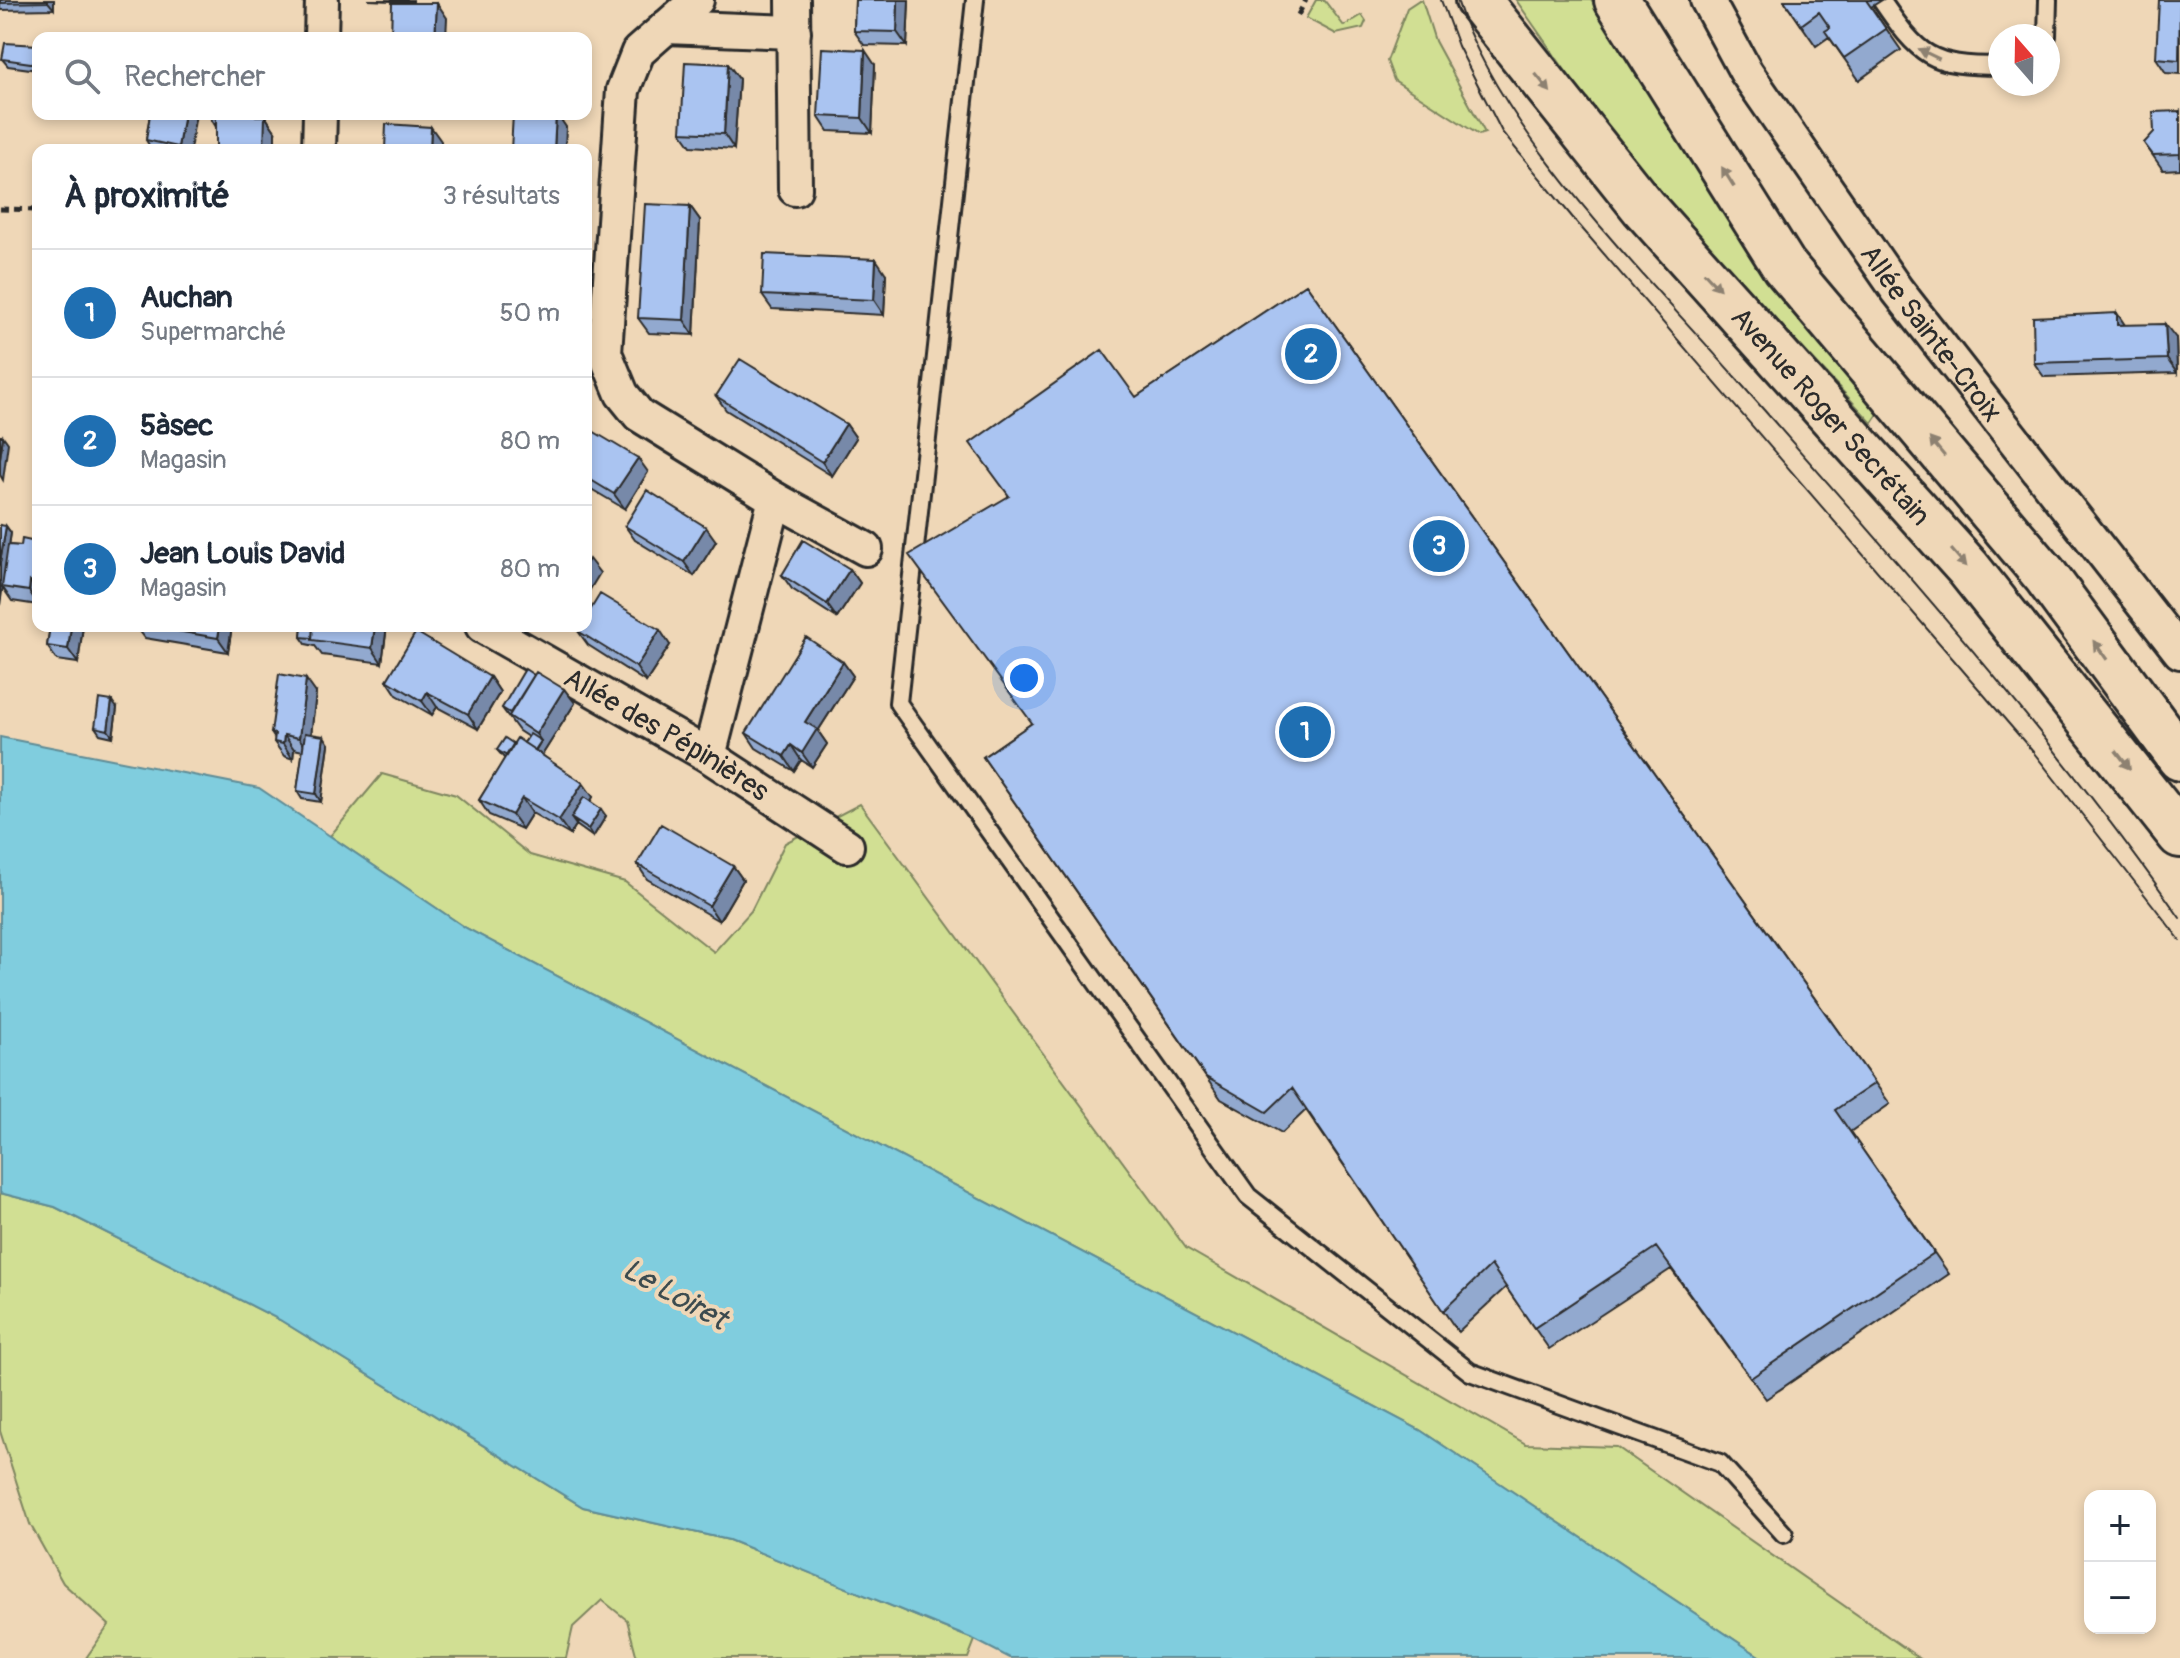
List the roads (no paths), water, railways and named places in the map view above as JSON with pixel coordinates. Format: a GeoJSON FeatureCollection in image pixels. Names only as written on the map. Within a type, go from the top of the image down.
{"type":"FeatureCollection","features":[{"type":"Feature","properties":{"kind":"main road","name":"Avenue Roger Secrétain"},"geometry":{"type":"LineString","coordinates":[[1478,0],[1643,207],[1968,568],[2180,835]]}},
{"type":"Feature","properties":{"kind":"main road","name":"Avenue Roger Secrétain"},"geometry":{"type":"LineString","coordinates":[[1617,0],[1784,266],[2045,575],[2180,758]]}},
{"type":"Feature","properties":{"kind":"street"},"geometry":{"type":"LineString","coordinates":[[321,32],[322,0]]}},
{"type":"Feature","properties":{"kind":"street"},"geometry":{"type":"LineString","coordinates":[[697,0],[638,52],[623,90],[605,353],[622,394],[639,415],[775,499],[866,549]]}},
{"type":"Feature","properties":{"kind":"street"},"geometry":{"type":"LineString","coordinates":[[793,0],[795,189]]}},
{"type":"Feature","properties":{"kind":"street","name":"Allée Sainte-Croix"},"geometry":{"type":"LineString","coordinates":[[1707,0],[1746,72],[1897,290],[2180,652]]}},
{"type":"Feature","properties":{"kind":"street"},"geometry":{"type":"LineString","coordinates":[[666,27],[794,32]]}},
{"type":"Feature","properties":{"kind":"street"},"geometry":{"type":"LineString","coordinates":[[319,144],[320,120]]}},
{"type":"Feature","properties":{"kind":"street"},"geometry":{"type":"LineString","coordinates":[[709,756],[775,499]]}},
{"type":"Feature","properties":{"kind":"street","name":"Allée des Pépinières"},"geometry":{"type":"LineString","coordinates":[[492,632],[709,756],[847,846]]}},
{"type":"Feature","properties":{"kind":"lane"},"geometry":{"type":"LineString","coordinates":[[975,0],[898,703],[1248,1196],[1470,1372],[1720,1463],[1784,1534]]}},
{"type":"Feature","properties":{"kind":"lane"},"geometry":{"type":"LineString","coordinates":[[1881,0],[1911,44],[1930,56],[1959,66],[1988,66]]}},
{"type":"Feature","properties":{"kind":"lane"},"geometry":{"type":"LineString","coordinates":[[2047,24],[2048,0]]}},
{"type":"Feature","properties":{"kind":"water","name":"Le Loiret"},"geometry":{"type":"Polygon","coordinates":[[[0,737],[259,788],[466,928],[1420,1430],[1762,1658],[1010,1658],[975,1640],[729,1540],[583,1507],[280,1320],[55,1207],[0,1193],[0,737]]]}},
{"type":"Feature","properties":{"kind":"tram line"},"geometry":{"type":"LineString","coordinates":[[1441,0],[1458,46],[1502,132],[2034,753],[2180,940]]}},
{"type":"Feature","properties":{"kind":"tram line"},"geometry":{"type":"LineString","coordinates":[[1457,0],[1478,50],[1506,100],[1578,199],[1965,642],[2076,777],[2180,918]]}},
{"type":"Feature","properties":{"kind":"place","name":"5àsec"},"geometry":{"type":"Point","coordinates":[1311,354]}},
{"type":"Feature","properties":{"kind":"place","name":"Jean Louis David"},"geometry":{"type":"Point","coordinates":[1439,546]}},
{"type":"Feature","properties":{"kind":"place","name":"Auchan"},"geometry":{"type":"Point","coordinates":[1305,732]}}]}
